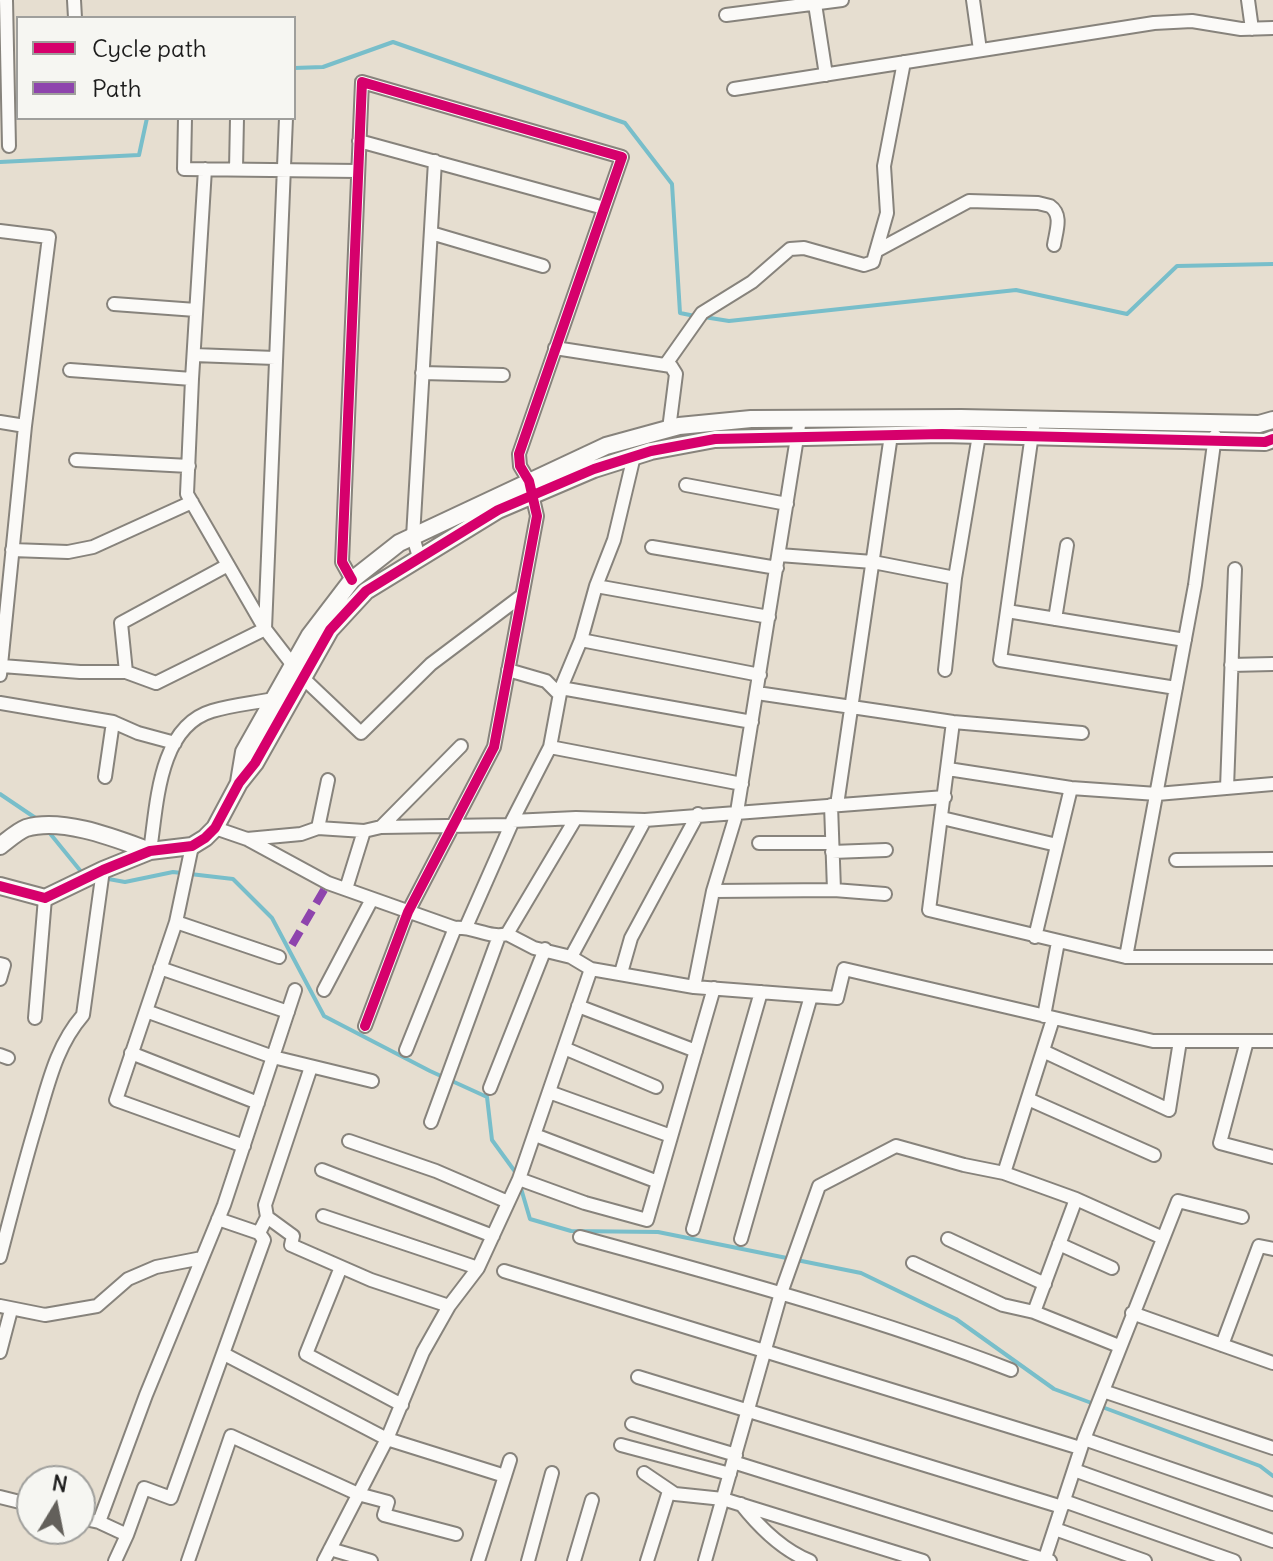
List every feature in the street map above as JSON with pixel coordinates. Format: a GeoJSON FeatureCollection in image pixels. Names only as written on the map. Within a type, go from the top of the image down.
{"type":"FeatureCollection","features":[{"type":"Feature","properties":{"kind":"street"},"geometry":{"type":"LineString","coordinates":[[726,15],[842,0]]}},
{"type":"Feature","properties":{"kind":"street"},"geometry":{"type":"LineString","coordinates":[[973,0],[980,50]]}},
{"type":"Feature","properties":{"kind":"street"},"geometry":{"type":"LineString","coordinates":[[1248,0],[1252,29]]}},
{"type":"Feature","properties":{"kind":"street"},"geometry":{"type":"LineString","coordinates":[[4,1],[9,146]]}},
{"type":"Feature","properties":{"kind":"street"},"geometry":{"type":"LineString","coordinates":[[815,4],[826,75]]}},
{"type":"Feature","properties":{"kind":"street"},"geometry":{"type":"LineString","coordinates":[[734,89],[1174,21],[1252,29],[1273,28]]}},
{"type":"Feature","properties":{"kind":"street"},"geometry":{"type":"LineString","coordinates":[[666,364],[700,315],[752,282],[790,249],[804,248],[864,265],[873,262],[887,213],[884,166],[904,62]]}},
{"type":"Feature","properties":{"kind":"street"},"geometry":{"type":"LineString","coordinates":[[352,580],[342,562],[362,82],[622,157],[519,454],[537,516],[494,747],[408,912],[365,1026]]}},
{"type":"Feature","properties":{"kind":"street"},"geometry":{"type":"LineString","coordinates":[[185,120],[184,169],[358,171]]}},
{"type":"Feature","properties":{"kind":"street"},"geometry":{"type":"LineString","coordinates":[[236,169],[237,120]]}},
{"type":"Feature","properties":{"kind":"street"},"geometry":{"type":"LineString","coordinates":[[265,629],[286,120]]}},
{"type":"Feature","properties":{"kind":"street"},"geometry":{"type":"LineString","coordinates":[[359,141],[604,208]]}},
{"type":"Feature","properties":{"kind":"street"},"geometry":{"type":"LineString","coordinates":[[419,557],[413,537],[435,161]]}},
{"type":"Feature","properties":{"kind":"street"},"geometry":{"type":"LineString","coordinates":[[205,169],[187,494],[265,629],[298,671],[361,733],[431,664],[520,597]]}},
{"type":"Feature","properties":{"kind":"street"},"geometry":{"type":"LineString","coordinates":[[878,250],[961,204],[977,199],[1050,206],[1055,209],[1058,219],[1054,245]]}},
{"type":"Feature","properties":{"kind":"street"},"geometry":{"type":"LineString","coordinates":[[0,231],[49,237],[25,426],[1,670],[126,672],[156,683],[265,629]]}},
{"type":"Feature","properties":{"kind":"street"},"geometry":{"type":"LineString","coordinates":[[431,233],[543,266]]}},
{"type":"Feature","properties":{"kind":"street"},"geometry":{"type":"LineString","coordinates":[[114,304],[196,310]]}},
{"type":"Feature","properties":{"kind":"street"},"geometry":{"type":"LineString","coordinates":[[555,348],[671,366],[676,374],[669,429]]}},
{"type":"Feature","properties":{"kind":"street"},"geometry":{"type":"LineString","coordinates":[[194,355],[275,358]]}},
{"type":"Feature","properties":{"kind":"street"},"geometry":{"type":"LineString","coordinates":[[70,370],[192,379]]}},
{"type":"Feature","properties":{"kind":"street"},"geometry":{"type":"LineString","coordinates":[[422,373],[503,375]]}},
{"type":"Feature","properties":{"kind":"street"},"geometry":{"type":"LineString","coordinates":[[239,783],[244,752],[274,699],[366,591],[531,488],[606,446],[669,429],[751,419],[1215,432],[1265,442],[1273,439]]}},
{"type":"Feature","properties":{"kind":"street"},"geometry":{"type":"LineString","coordinates":[[694,987],[713,891],[737,812],[800,419]]}},
{"type":"Feature","properties":{"kind":"street"},"geometry":{"type":"LineString","coordinates":[[1215,432],[1273,420]]}},
{"type":"Feature","properties":{"kind":"street"},"geometry":{"type":"LineString","coordinates":[[0,422],[25,426]]}},
{"type":"Feature","properties":{"kind":"street"},"geometry":{"type":"LineString","coordinates":[[0,886],[45,898],[150,851],[192,846],[215,828],[239,783],[255,763],[298,671],[310,635],[352,580],[399,543],[531,488],[634,456],[715,439],[979,435],[1033,428]]}},
{"type":"Feature","properties":{"kind":"street"},"geometry":{"type":"LineString","coordinates":[[1033,428],[1000,660],[1176,688]]}},
{"type":"Feature","properties":{"kind":"street"},"geometry":{"type":"LineString","coordinates":[[1126,957],[1195,585],[1215,432]]}},
{"type":"Feature","properties":{"kind":"street"},"geometry":{"type":"LineString","coordinates":[[834,890],[834,805],[891,435]]}},
{"type":"Feature","properties":{"kind":"street"},"geometry":{"type":"LineString","coordinates":[[945,670],[955,578],[979,435]]}},
{"type":"Feature","properties":{"kind":"street"},"geometry":{"type":"LineString","coordinates":[[508,670],[546,681],[559,694],[581,640],[596,586],[614,540],[634,456]]}},
{"type":"Feature","properties":{"kind":"street"},"geometry":{"type":"LineString","coordinates":[[76,460],[189,466]]}},
{"type":"Feature","properties":{"kind":"street"},"geometry":{"type":"LineString","coordinates":[[686,485],[787,504]]}},
{"type":"Feature","properties":{"kind":"street"},"geometry":{"type":"LineString","coordinates":[[12,550],[68,552],[93,547],[192,502]]}},
{"type":"Feature","properties":{"kind":"street"},"geometry":{"type":"LineString","coordinates":[[1055,619],[1067,545]]}},
{"type":"Feature","properties":{"kind":"street"},"geometry":{"type":"LineString","coordinates":[[652,547],[778,562],[873,562],[955,578]]}},
{"type":"Feature","properties":{"kind":"street"},"geometry":{"type":"LineString","coordinates":[[126,672],[121,623],[228,565]]}},
{"type":"Feature","properties":{"kind":"street"},"geometry":{"type":"LineString","coordinates":[[1227,788],[1235,569]]}},
{"type":"Feature","properties":{"kind":"street"},"geometry":{"type":"LineString","coordinates":[[596,586],[769,617]]}},
{"type":"Feature","properties":{"kind":"street"},"geometry":{"type":"LineString","coordinates":[[1007,611],[1185,640]]}},
{"type":"Feature","properties":{"kind":"street"},"geometry":{"type":"LineString","coordinates":[[581,640],[760,675]]}},
{"type":"Feature","properties":{"kind":"street"},"geometry":{"type":"LineString","coordinates":[[1231,665],[1273,664]]}},
{"type":"Feature","properties":{"kind":"street"},"geometry":{"type":"LineString","coordinates":[[561,688],[752,722]]}},
{"type":"Feature","properties":{"kind":"street"},"geometry":{"type":"LineString","coordinates":[[406,1050],[460,928],[550,747],[561,688]]}},
{"type":"Feature","properties":{"kind":"street"},"geometry":{"type":"LineString","coordinates":[[757,693],[953,722],[1082,733]]}},
{"type":"Feature","properties":{"kind":"street"},"geometry":{"type":"LineString","coordinates":[[150,851],[162,777],[175,743],[188,724],[210,712],[274,699]]}},
{"type":"Feature","properties":{"kind":"street"},"geometry":{"type":"LineString","coordinates":[[0,703],[113,722],[175,743]]}},
{"type":"Feature","properties":{"kind":"street"},"geometry":{"type":"LineString","coordinates":[[105,777],[113,722]]}},
{"type":"Feature","properties":{"kind":"street"},"geometry":{"type":"LineString","coordinates":[[953,722],[929,910],[1126,957],[1273,957]]}},
{"type":"Feature","properties":{"kind":"street"},"geometry":{"type":"LineString","coordinates":[[381,827],[461,746]]}},
{"type":"Feature","properties":{"kind":"street"},"geometry":{"type":"LineString","coordinates":[[550,747],[742,784]]}},
{"type":"Feature","properties":{"kind":"street"},"geometry":{"type":"LineString","coordinates":[[948,769],[1071,788],[1157,794],[1273,784]]}},
{"type":"Feature","properties":{"kind":"street"},"geometry":{"type":"LineString","coordinates":[[318,828],[328,780]]}},
{"type":"Feature","properties":{"kind":"street"},"geometry":{"type":"LineString","coordinates":[[1035,937],[1071,788]]}},
{"type":"Feature","properties":{"kind":"street"},"geometry":{"type":"LineString","coordinates":[[247,839],[301,834],[318,828],[364,831],[381,827],[454,827],[576,818],[645,820],[945,797]]}},
{"type":"Feature","properties":{"kind":"street"},"geometry":{"type":"LineString","coordinates":[[621,973],[631,938],[698,814]]}},
{"type":"Feature","properties":{"kind":"street"},"geometry":{"type":"LineString","coordinates":[[431,1122],[503,935],[576,818]]}},
{"type":"Feature","properties":{"kind":"street"},"geometry":{"type":"LineString","coordinates":[[942,818],[1057,845]]}},
{"type":"Feature","properties":{"kind":"street"},"geometry":{"type":"LineString","coordinates":[[571,957],[645,820]]}},
{"type":"Feature","properties":{"kind":"street"},"geometry":{"type":"LineString","coordinates":[[0,846],[25,828],[55,826],[104,835],[150,851]]}},
{"type":"Feature","properties":{"kind":"street"},"geometry":{"type":"LineString","coordinates":[[215,828],[247,839],[328,883],[460,928],[503,935],[534,948],[571,957],[591,969],[694,987],[837,998],[844,969],[1153,1041],[1273,1041]]}},
{"type":"Feature","properties":{"kind":"street"},"geometry":{"type":"LineString","coordinates":[[346,889],[364,831]]}},
{"type":"Feature","properties":{"kind":"street"},"geometry":{"type":"LineString","coordinates":[[759,843],[886,850]]}},
{"type":"Feature","properties":{"kind":"street"},"geometry":{"type":"LineString","coordinates":[[192,846],[176,922],[116,1100],[244,1146]]}},
{"type":"Feature","properties":{"kind":"street"},"geometry":{"type":"LineString","coordinates":[[1176,860],[1273,859]]}},
{"type":"Feature","properties":{"kind":"street"},"geometry":{"type":"LineString","coordinates":[[0,1257],[57,1056],[83,1015],[103,870]]}},
{"type":"Feature","properties":{"kind":"street"},"geometry":{"type":"LineString","coordinates":[[713,891],[834,890],[885,894]]}},
{"type":"Feature","properties":{"kind":"street"},"geometry":{"type":"LineString","coordinates":[[35,1018],[45,898]]}},
{"type":"Feature","properties":{"kind":"street"},"geometry":{"type":"LineString","coordinates":[[324,990],[372,899]]}},
{"type":"Feature","properties":{"kind":"street"},"geometry":{"type":"LineString","coordinates":[[176,922],[279,957]]}},
{"type":"Feature","properties":{"kind":"street"},"geometry":{"type":"LineString","coordinates":[[1004,1173],[1043,1051],[1058,942]]}},
{"type":"Feature","properties":{"kind":"street"},"geometry":{"type":"LineString","coordinates":[[490,1088],[545,949]]}},
{"type":"Feature","properties":{"kind":"street"},"geometry":{"type":"LineString","coordinates":[[0,964],[4,965],[0,979]]}},
{"type":"Feature","properties":{"kind":"street"},"geometry":{"type":"LineString","coordinates":[[160,968],[288,1012]]}},
{"type":"Feature","properties":{"kind":"street"},"geometry":{"type":"LineString","coordinates":[[324,1561],[387,1439],[423,1352],[449,1306],[478,1268],[517,1183],[591,969]]}},
{"type":"Feature","properties":{"kind":"street"},"geometry":{"type":"LineString","coordinates":[[517,1183],[647,1220],[714,988]]}},
{"type":"Feature","properties":{"kind":"street"},"geometry":{"type":"LineString","coordinates":[[99,1522],[146,1395],[218,1219],[295,990]]}},
{"type":"Feature","properties":{"kind":"street"},"geometry":{"type":"LineString","coordinates":[[693,1229],[761,992]]}},
{"type":"Feature","properties":{"kind":"street"},"geometry":{"type":"LineString","coordinates":[[741,1239],[811,996]]}},
{"type":"Feature","properties":{"kind":"street"},"geometry":{"type":"LineString","coordinates":[[578,1006],[696,1051]]}},
{"type":"Feature","properties":{"kind":"street"},"geometry":{"type":"LineString","coordinates":[[146,1011],[273,1057],[372,1081]]}},
{"type":"Feature","properties":{"kind":"street"},"geometry":{"type":"LineString","coordinates":[[1043,1051],[1169,1110],[1180,1041]]}},
{"type":"Feature","properties":{"kind":"street"},"geometry":{"type":"LineString","coordinates":[[1247,1041],[1220,1143],[1273,1157]]}},
{"type":"Feature","properties":{"kind":"street"},"geometry":{"type":"LineString","coordinates":[[564,1048],[656,1087]]}},
{"type":"Feature","properties":{"kind":"street"},"geometry":{"type":"LineString","coordinates":[[131,1053],[258,1103]]}},
{"type":"Feature","properties":{"kind":"street"},"geometry":{"type":"LineString","coordinates":[[259,1233],[267,1217],[265,1205],[311,1067]]}},
{"type":"Feature","properties":{"kind":"street"},"geometry":{"type":"LineString","coordinates":[[549,1092],[671,1136]]}},
{"type":"Feature","properties":{"kind":"street"},"geometry":{"type":"LineString","coordinates":[[1028,1099],[1154,1155]]}},
{"type":"Feature","properties":{"kind":"street"},"geometry":{"type":"LineString","coordinates":[[535,1135],[658,1182]]}},
{"type":"Feature","properties":{"kind":"street"},"geometry":{"type":"LineString","coordinates":[[349,1141],[436,1171],[508,1202]]}},
{"type":"Feature","properties":{"kind":"street"},"geometry":{"type":"LineString","coordinates":[[705,1561],[781,1293],[819,1186],[896,1146],[1004,1173],[1076,1199],[1163,1238]]}},
{"type":"Feature","properties":{"kind":"street"},"geometry":{"type":"LineString","coordinates":[[322,1170],[493,1236]]}},
{"type":"Feature","properties":{"kind":"street"},"geometry":{"type":"LineString","coordinates":[[1034,1312],[1076,1199]]}},
{"type":"Feature","properties":{"kind":"street"},"geometry":{"type":"LineString","coordinates":[[632,1424],[733,1464],[1047,1560],[1082,1444],[1178,1201],[1242,1217]]}},
{"type":"Feature","properties":{"kind":"street"},"geometry":{"type":"LineString","coordinates":[[323,1216],[478,1268]]}},
{"type":"Feature","properties":{"kind":"street"},"geometry":{"type":"LineString","coordinates":[[267,1217],[293,1236],[291,1245],[341,1267],[449,1306]]}},
{"type":"Feature","properties":{"kind":"street"},"geometry":{"type":"LineString","coordinates":[[115,1561],[144,1488],[171,1498],[264,1240],[259,1233],[218,1219]]}},
{"type":"Feature","properties":{"kind":"street"},"geometry":{"type":"LineString","coordinates":[[580,1237],[781,1293],[948,1345],[1011,1370]]}},
{"type":"Feature","properties":{"kind":"street"},"geometry":{"type":"LineString","coordinates":[[948,1239],[1045,1284]]}},
{"type":"Feature","properties":{"kind":"street"},"geometry":{"type":"LineString","coordinates":[[1059,1244],[1112,1268]]}},
{"type":"Feature","properties":{"kind":"street"},"geometry":{"type":"LineString","coordinates":[[1222,1345],[1259,1246],[1273,1249]]}},
{"type":"Feature","properties":{"kind":"street"},"geometry":{"type":"LineString","coordinates":[[0,1352],[5,1308],[45,1315],[97,1306],[128,1279],[156,1267],[202,1258]]}},
{"type":"Feature","properties":{"kind":"street"},"geometry":{"type":"LineString","coordinates":[[913,1263],[1003,1305],[1034,1312],[1119,1346]]}},
{"type":"Feature","properties":{"kind":"street"},"geometry":{"type":"LineString","coordinates":[[341,1267],[306,1354],[402,1405]]}},
{"type":"Feature","properties":{"kind":"street"},"geometry":{"type":"LineString","coordinates":[[504,1271],[1273,1504]]}},
{"type":"Feature","properties":{"kind":"street"},"geometry":{"type":"LineString","coordinates":[[1132,1313],[1273,1363]]}},
{"type":"Feature","properties":{"kind":"street"},"geometry":{"type":"LineString","coordinates":[[224,1354],[387,1439],[505,1476]]}},
{"type":"Feature","properties":{"kind":"street"},"geometry":{"type":"LineString","coordinates":[[638,1377],[1063,1504],[1234,1561]]}},
{"type":"Feature","properties":{"kind":"street"},"geometry":{"type":"LineString","coordinates":[[1100,1398],[1273,1448]]}},
{"type":"Feature","properties":{"kind":"street"},"geometry":{"type":"LineString","coordinates":[[188,1561],[231,1436],[358,1494],[388,1502],[384,1515],[456,1534]]}},
{"type":"Feature","properties":{"kind":"street"},"geometry":{"type":"LineString","coordinates":[[621,1445],[733,1464]]}},
{"type":"Feature","properties":{"kind":"street"},"geometry":{"type":"LineString","coordinates":[[478,1561],[510,1460]]}},
{"type":"Feature","properties":{"kind":"street"},"geometry":{"type":"LineString","coordinates":[[1074,1470],[1273,1541]]}},
{"type":"Feature","properties":{"kind":"street"},"geometry":{"type":"LineString","coordinates":[[528,1561],[552,1473]]}},
{"type":"Feature","properties":{"kind":"street"},"geometry":{"type":"LineString","coordinates":[[644,1473],[675,1494],[723,1499],[923,1561]]}},
{"type":"Feature","properties":{"kind":"street"},"geometry":{"type":"LineString","coordinates":[[647,1561],[669,1491]]}},
{"type":"Feature","properties":{"kind":"street"},"geometry":{"type":"LineString","coordinates":[[574,1561],[592,1500]]}},
{"type":"Feature","properties":{"kind":"street"},"geometry":{"type":"LineString","coordinates":[[741,1504],[757,1525],[793,1554],[810,1561]]}},
{"type":"Feature","properties":{"kind":"street"},"geometry":{"type":"LineString","coordinates":[[96,1521],[127,1535]]}},
{"type":"Feature","properties":{"kind":"street"},"geometry":{"type":"LineString","coordinates":[[1055,1529],[1145,1561]]}},
{"type":"Feature","properties":{"kind":"street"},"geometry":{"type":"LineString","coordinates":[[330,1549],[371,1561]]}},
{"type":"Feature","properties":{"kind":"waterway"},"geometry":{"type":"LineString","coordinates":[[296,68],[323,67],[393,42],[625,123],[672,184],[680,313],[695,316]]}},
{"type":"Feature","properties":{"kind":"waterway"},"geometry":{"type":"LineString","coordinates":[[0,162],[139,155],[147,120]]}},
{"type":"Feature","properties":{"kind":"waterway"},"geometry":{"type":"LineString","coordinates":[[704,317],[729,321],[1016,290],[1127,314],[1177,266],[1273,264]]}},
{"type":"Feature","properties":{"kind":"waterway"},"geometry":{"type":"LineString","coordinates":[[0,794],[40,821]]}},
{"type":"Feature","properties":{"kind":"waterway"},"geometry":{"type":"LineString","coordinates":[[48,831],[83,874]]}},
{"type":"Feature","properties":{"kind":"waterway"},"geometry":{"type":"LineString","coordinates":[[103,878],[125,882],[173,872],[233,879],[272,918],[324,1016],[487,1097],[492,1140],[516,1173]]}},
{"type":"Feature","properties":{"kind":"waterway"},"geometry":{"type":"LineString","coordinates":[[520,1185],[530,1219],[571,1231],[658,1232],[861,1273],[956,1319],[1054,1389],[1260,1466],[1273,1476]]}},
{"type":"Feature","properties":{"kind":"marked path"},"geometry":{"type":"LineString","coordinates":[[292,945],[328,883]]}},
{"type":"Feature","properties":{"kind":"cycle path"},"geometry":{"type":"LineString","coordinates":[[352,580],[342,562],[362,82],[622,157],[519,454],[537,516],[494,747],[408,912],[365,1026]]}},
{"type":"Feature","properties":{"kind":"cycle path"},"geometry":{"type":"LineString","coordinates":[[0,886],[45,898],[150,851],[192,846],[205,838],[215,828],[239,783],[255,763],[330,630],[366,591],[498,510],[594,469],[651,451],[715,439],[942,434],[1265,442],[1273,439]]}}]}
